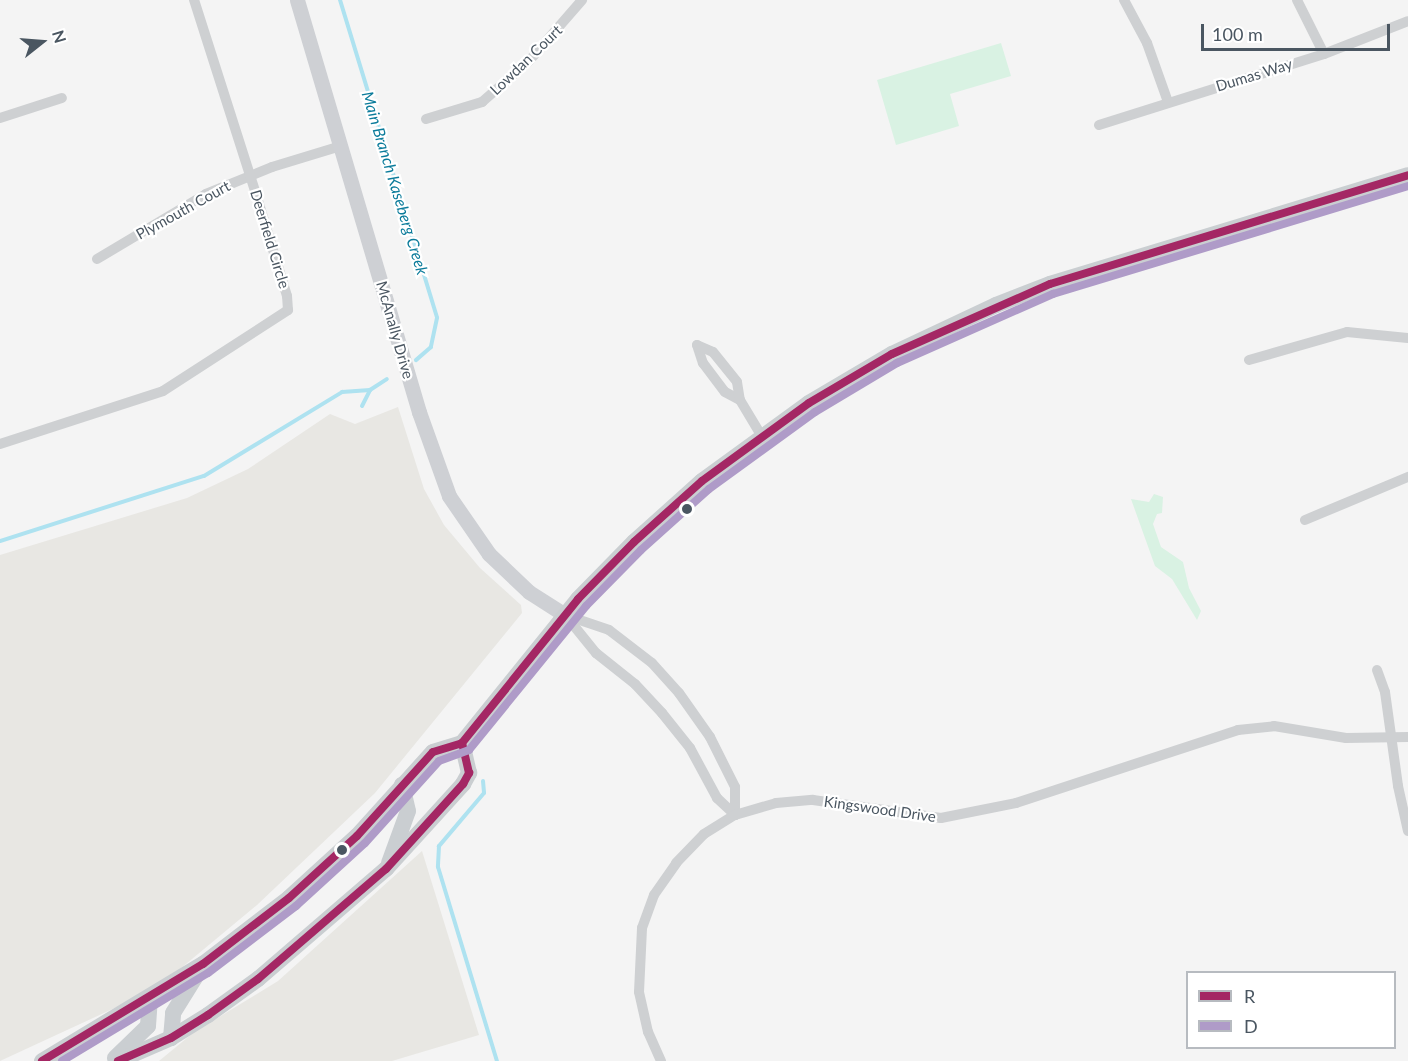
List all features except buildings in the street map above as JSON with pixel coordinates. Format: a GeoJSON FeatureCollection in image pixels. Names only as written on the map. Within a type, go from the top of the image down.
{"type":"FeatureCollection","features":[{"type":"Feature","properties":{"kind":"main road"},"geometry":{"type":"LineString","coordinates":[[42,1061],[203,964],[314,876],[433,752],[462,743],[565,615],[634,542],[761,435],[892,354],[996,305],[1073,277],[1408,175]]}},
{"type":"Feature","properties":{"kind":"main road"},"geometry":{"type":"LineString","coordinates":[[118,1061],[171,1038],[258,979],[386,869],[467,778],[462,743]]}},
{"type":"Feature","properties":{"kind":"main road"},"geometry":{"type":"LineString","coordinates":[[386,869],[408,811],[402,786]]}},
{"type":"Feature","properties":{"kind":"main road"},"geometry":{"type":"LineString","coordinates":[[171,1038],[173,1013],[203,964]]}},
{"type":"Feature","properties":{"kind":"main road"},"geometry":{"type":"LineString","coordinates":[[112,1061],[148,1026],[150,998]]}},
{"type":"Feature","properties":{"kind":"street","name":"Deerfield Circle"},"geometry":{"type":"LineString","coordinates":[[0,444],[163,392],[288,310],[287,296],[194,0]]}},
{"type":"Feature","properties":{"kind":"street","name":"McAnally Drive"},"geometry":{"type":"LineString","coordinates":[[297,0],[433,456],[449,496],[489,554],[529,592],[565,615],[609,630],[652,663],[678,693],[710,737],[735,787],[735,815]]}},
{"type":"Feature","properties":{"kind":"street","name":"Lowdan Court"},"geometry":{"type":"LineString","coordinates":[[426,119],[482,102],[528,61],[582,0]]}},
{"type":"Feature","properties":{"kind":"street"},"geometry":{"type":"LineString","coordinates":[[1124,0],[1147,44],[1168,102]]}},
{"type":"Feature","properties":{"kind":"street"},"geometry":{"type":"LineString","coordinates":[[1297,0],[1324,54]]}},
{"type":"Feature","properties":{"kind":"street","name":"Dumas Way"},"geometry":{"type":"LineString","coordinates":[[1099,125],[1324,54],[1408,21]]}},
{"type":"Feature","properties":{"kind":"street"},"geometry":{"type":"LineString","coordinates":[[0,118],[62,98]]}},
{"type":"Feature","properties":{"kind":"street","name":"Plymouth Court"},"geometry":{"type":"LineString","coordinates":[[97,259],[206,194],[250,175],[341,146]]}},
{"type":"Feature","properties":{"kind":"street"},"geometry":{"type":"LineString","coordinates":[[1249,360],[1347,333],[1408,338]]}},
{"type":"Feature","properties":{"kind":"street"},"geometry":{"type":"LineString","coordinates":[[697,345],[703,363],[726,392],[740,400],[761,435]]}},
{"type":"Feature","properties":{"kind":"street"},"geometry":{"type":"LineString","coordinates":[[1305,519],[1408,477]]}},
{"type":"Feature","properties":{"kind":"street","name":"McAnally Drive"},"geometry":{"type":"LineString","coordinates":[[565,615],[596,653],[634,684],[662,713],[690,748],[717,798],[735,815]]}},
{"type":"Feature","properties":{"kind":"street"},"geometry":{"type":"LineString","coordinates":[[1377,670],[1386,692],[1408,831]]}},
{"type":"Feature","properties":{"kind":"street","name":"Kingswood Drive"},"geometry":{"type":"LineString","coordinates":[[661,1061],[648,1032],[639,992],[642,928],[654,895],[676,863],[704,834],[735,815],[776,803],[813,800],[941,818],[1016,802],[1238,730],[1274,726],[1346,738],[1408,737]]}},
{"type":"Feature","properties":{"kind":"shaded area"},"geometry":{"type":"Polygon","coordinates":[[[398,407],[424,489],[444,525],[480,568],[521,605],[522,613],[375,793],[257,905],[180,969],[132,1000],[0,1061],[0,555],[187,498],[248,469],[330,414],[355,424],[398,407]]]}},
{"type":"Feature","properties":{"kind":"shaded area"},"geometry":{"type":"Polygon","coordinates":[[[422,851],[479,1035],[392,1061],[159,1061],[193,1033],[278,981],[422,851]]]}},
{"type":"Feature","properties":{"kind":"green space"},"geometry":{"type":"Polygon","coordinates":[[[1001,43],[1011,76],[950,94],[959,126],[896,145],[877,80],[1001,43]]]}},
{"type":"Feature","properties":{"kind":"green space"},"geometry":{"type":"Polygon","coordinates":[[[1154,494],[1163,497],[1162,513],[1157,514],[1153,524],[1161,547],[1183,562],[1189,588],[1201,611],[1197,620],[1172,579],[1155,566],[1131,499],[1149,502],[1154,494]]]}},
{"type":"Feature","properties":{"kind":"waterway","name":"Main Branch Kaseberg Creek"},"geometry":{"type":"LineString","coordinates":[[340,0],[437,318],[431,347],[416,360]]}},
{"type":"Feature","properties":{"kind":"waterway","name":"Main Branch Kaseberg Creek"},"geometry":{"type":"LineString","coordinates":[[362,406],[370,390],[387,379]]}},
{"type":"Feature","properties":{"kind":"waterway"},"geometry":{"type":"LineString","coordinates":[[0,541],[204,476],[342,392],[370,390]]}},
{"type":"Feature","properties":{"kind":"waterway","name":"Main Branch Kaseberg Creek"},"geometry":{"type":"LineString","coordinates":[[483,781],[484,793],[439,846],[438,867],[497,1061]]}},
{"type":"Feature","properties":{"kind":"transit line","name":"R"},"geometry":{"type":"LineString","coordinates":[[42,1061],[203,964],[289,898],[357,836],[433,752],[462,743],[578,599],[634,542],[702,481],[809,403],[892,354],[1050,284],[1408,175]]}},
{"type":"Feature","properties":{"kind":"transit line","name":"D"},"geometry":{"type":"LineString","coordinates":[[62,1061],[208,973],[296,906],[365,843],[439,761],[469,750],[586,606],[641,550],[709,489],[815,412],[897,363],[1053,294],[1408,186]]}},
{"type":"Feature","properties":{"kind":"transit line","name":"R"},"geometry":{"type":"LineString","coordinates":[[118,1061],[171,1038],[208,1015],[258,979],[386,869],[463,784],[469,773],[462,743]]}}]}
